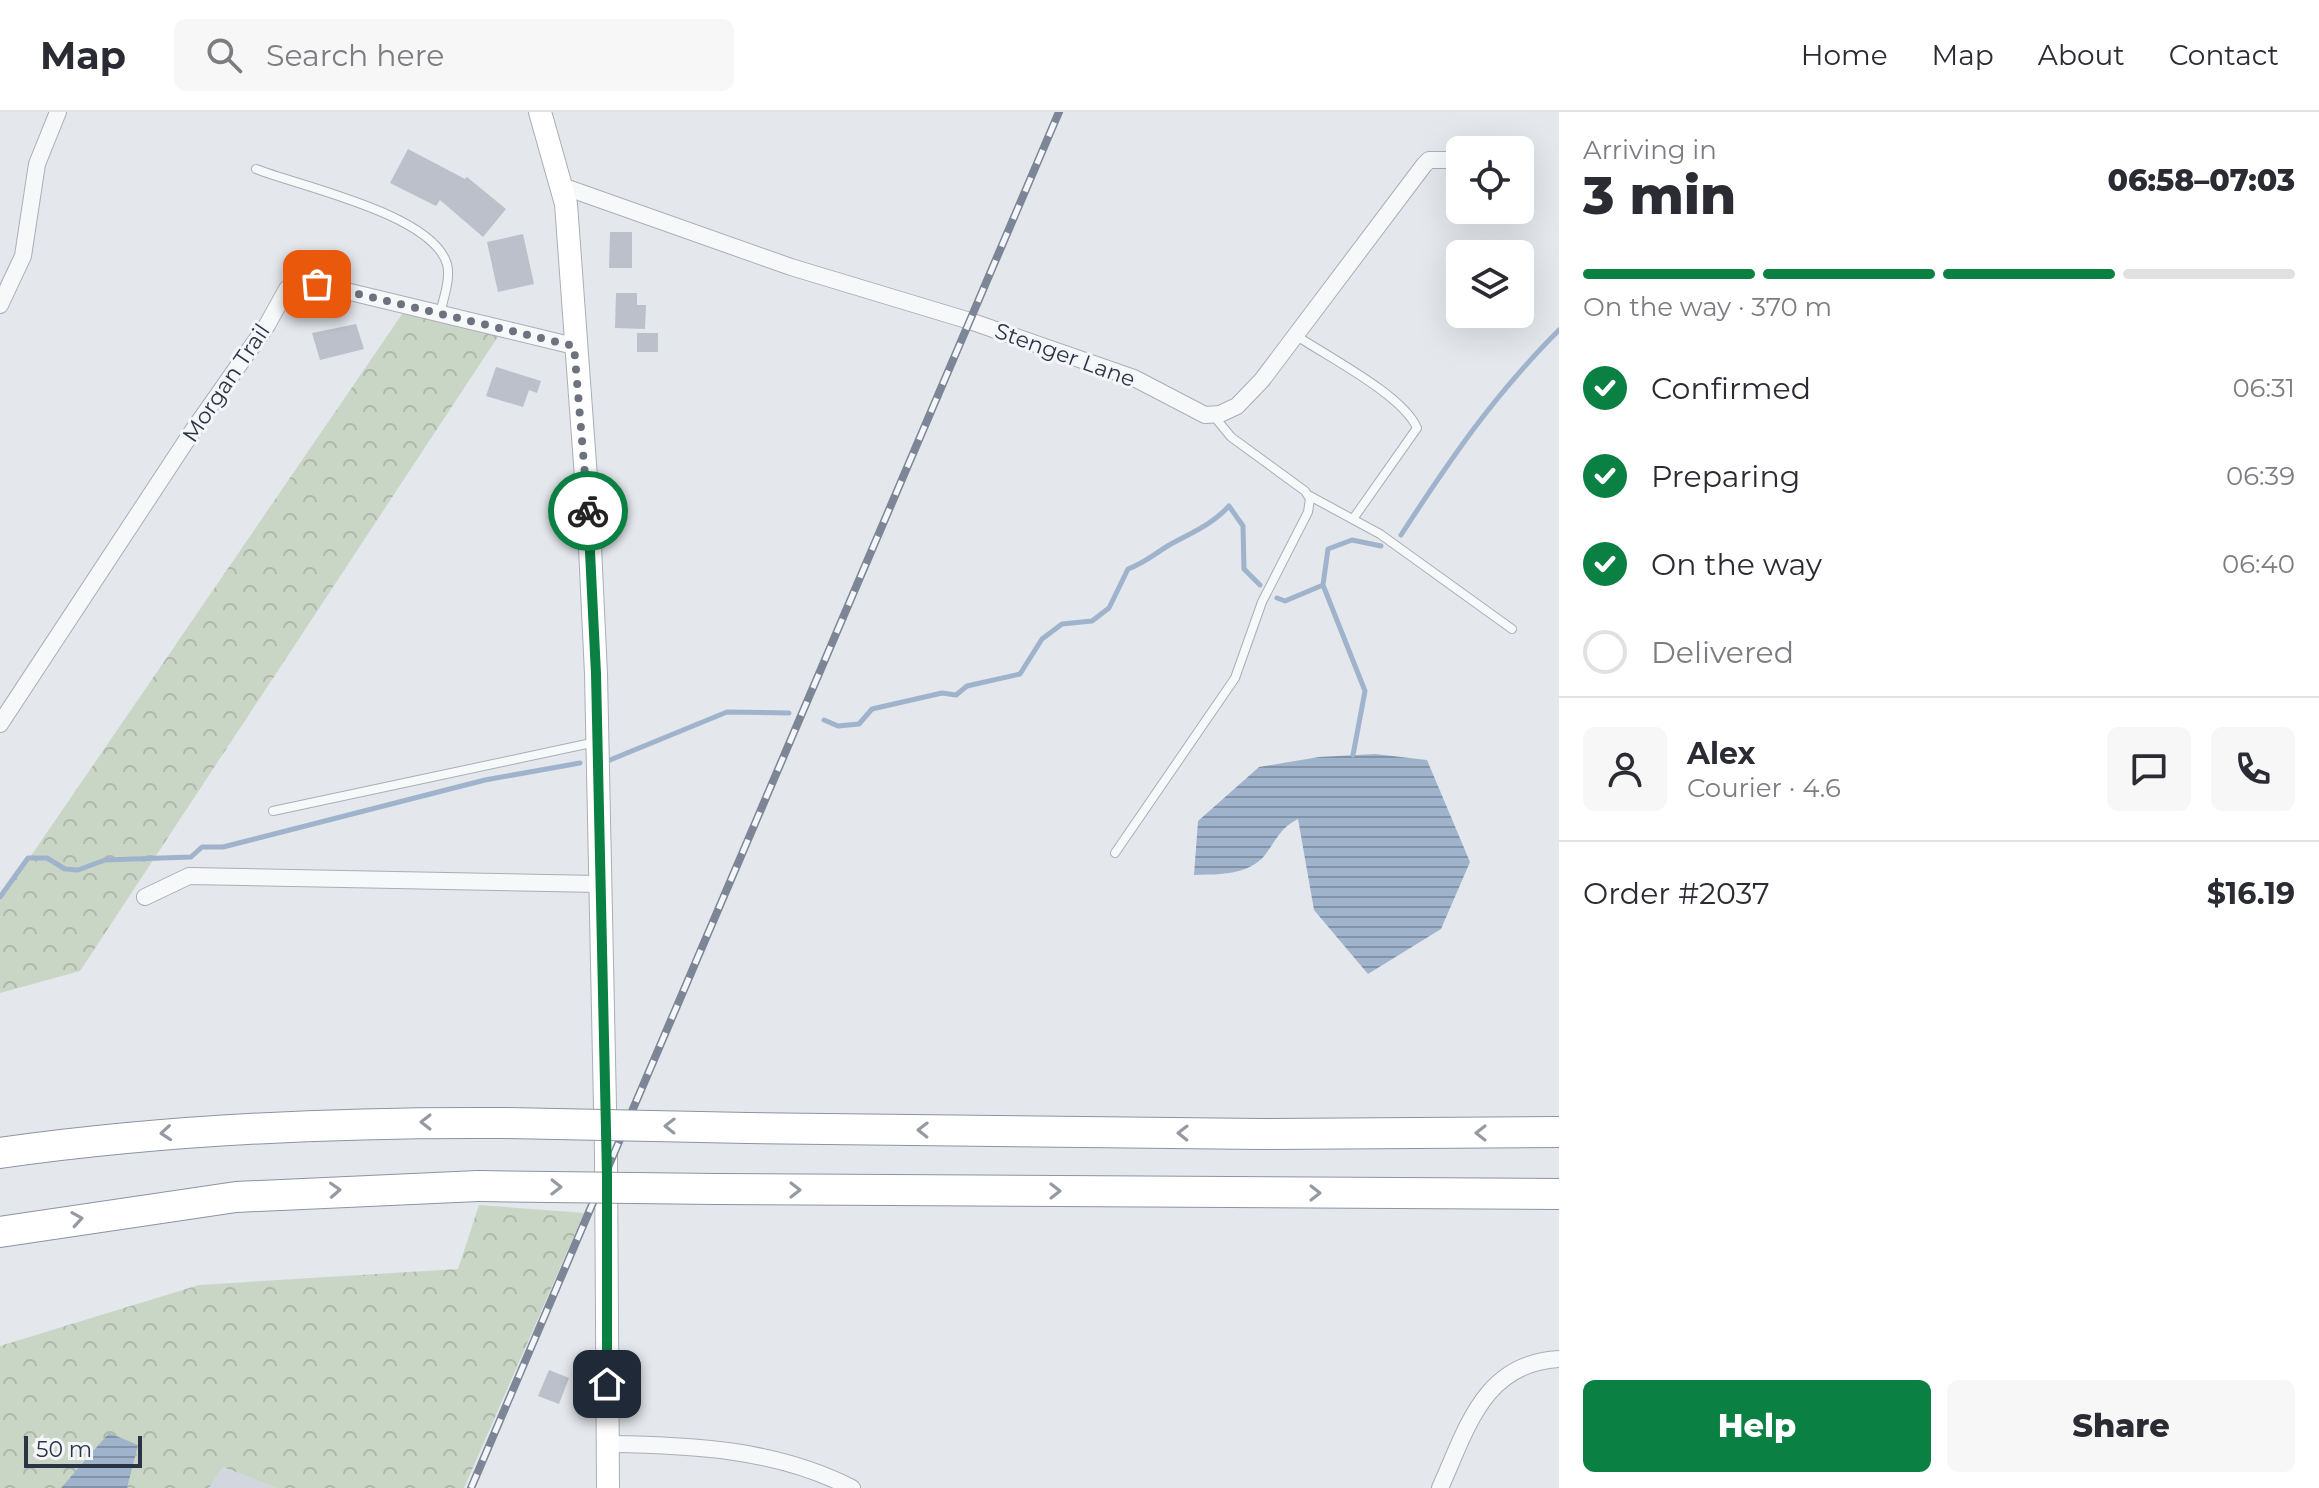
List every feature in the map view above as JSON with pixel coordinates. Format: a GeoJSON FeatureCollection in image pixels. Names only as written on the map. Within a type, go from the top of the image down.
{"type":"FeatureCollection","features":[{"type":"Feature","properties":{"kind":"highway"},"geometry":{"type":"LineString","coordinates":[[0,1153],[102,1139],[231,1127],[341,1122],[1261,1134],[1559,1132]]}},
{"type":"Feature","properties":{"kind":"highway"},"geometry":{"type":"LineString","coordinates":[[0,1232],[236,1197],[478,1186],[1559,1194]]}},
{"type":"Feature","properties":{"kind":"street"},"geometry":{"type":"LineString","coordinates":[[0,305],[5,285],[23,256],[37,164],[58,112]]}},
{"type":"Feature","properties":{"kind":"street"},"geometry":{"type":"LineString","coordinates":[[540,112],[562,186],[569,234],[574,346],[588,505],[597,742],[608,1488]]}},
{"type":"Feature","properties":{"kind":"street"},"geometry":{"type":"LineString","coordinates":[[1213,415],[1237,406],[1297,336],[1424,165],[1429,160],[1446,160]]}},
{"type":"Feature","properties":{"kind":"street","name":"Stenger Lane"},"geometry":{"type":"LineString","coordinates":[[562,186],[791,267],[970,321],[1134,378],[1187,408],[1213,415]]}},
{"type":"Feature","properties":{"kind":"street","name":"Morgan Trail"},"geometry":{"type":"LineString","coordinates":[[0,724],[194,429],[267,325],[287,289],[301,281],[574,346]]}},
{"type":"Feature","properties":{"kind":"street"},"geometry":{"type":"LineString","coordinates":[[145,897],[189,876],[599,884]]}},
{"type":"Feature","properties":{"kind":"street"},"geometry":{"type":"LineString","coordinates":[[1440,1488],[1475,1411],[1488,1392],[1522,1365],[1559,1359]]}},
{"type":"Feature","properties":{"kind":"street"},"geometry":{"type":"LineString","coordinates":[[609,1444],[699,1446],[756,1455],[800,1467],[852,1488]]}},
{"type":"Feature","properties":{"kind":"lane"},"geometry":{"type":"LineString","coordinates":[[256,169],[296,185],[369,205],[435,244],[448,265],[440,314]]}},
{"type":"Feature","properties":{"kind":"lane"},"geometry":{"type":"LineString","coordinates":[[1297,336],[1372,383],[1401,407],[1417,428],[1353,519]]}},
{"type":"Feature","properties":{"kind":"lane"},"geometry":{"type":"LineString","coordinates":[[1213,415],[1231,437],[1307,494],[1397,545],[1512,629]]}},
{"type":"Feature","properties":{"kind":"lane"},"geometry":{"type":"LineString","coordinates":[[1115,853],[1235,678],[1262,602],[1308,512],[1310,499],[1307,494]]}},
{"type":"Feature","properties":{"kind":"lane"},"geometry":{"type":"LineString","coordinates":[[273,811],[597,742]]}},
{"type":"Feature","properties":{"kind":"shaded area"},"geometry":{"type":"Polygon","coordinates":[[[223,1467],[276,1488],[209,1488],[223,1467]]]}},
{"type":"Feature","properties":{"kind":"green space"},"geometry":{"type":"Polygon","coordinates":[[[407,307],[503,329],[80,971],[0,993],[0,901],[407,307]]]}},
{"type":"Feature","properties":{"kind":"green space"},"geometry":{"type":"Polygon","coordinates":[[[479,1205],[584,1213],[464,1488],[276,1488],[223,1467],[209,1488],[0,1488],[0,1346],[199,1285],[458,1269],[479,1205]]]}},
{"type":"Feature","properties":{"kind":"water"},"geometry":{"type":"Polygon","coordinates":[[[1375,754],[1427,760],[1470,862],[1441,929],[1368,974],[1314,910],[1298,819],[1283,830],[1265,855],[1250,867],[1232,872],[1194,875],[1198,821],[1259,767],[1319,757],[1375,754]]]}},
{"type":"Feature","properties":{"kind":"water"},"geometry":{"type":"Polygon","coordinates":[[[109,1433],[138,1445],[127,1488],[61,1488],[109,1433]]]}},
{"type":"Feature","properties":{"kind":"building"},"geometry":{"type":"Polygon","coordinates":[[[408,149],[465,179],[467,177],[506,209],[483,237],[440,200],[436,206],[390,183],[408,149]]]}},
{"type":"Feature","properties":{"kind":"building"},"geometry":{"type":"Polygon","coordinates":[[[610,232],[632,232],[632,268],[609,268],[610,232]]]}},
{"type":"Feature","properties":{"kind":"building"},"geometry":{"type":"Polygon","coordinates":[[[523,234],[534,284],[498,292],[487,242],[523,234]]]}},
{"type":"Feature","properties":{"kind":"building"},"geometry":{"type":"Polygon","coordinates":[[[616,293],[637,293],[637,305],[646,305],[645,329],[615,328],[616,293]]]}},
{"type":"Feature","properties":{"kind":"building"},"geometry":{"type":"Polygon","coordinates":[[[356,324],[364,349],[320,360],[312,333],[356,324]]]}},
{"type":"Feature","properties":{"kind":"building"},"geometry":{"type":"Polygon","coordinates":[[[637,333],[658,333],[658,352],[637,352],[637,333]]]}},
{"type":"Feature","properties":{"kind":"building"},"geometry":{"type":"Polygon","coordinates":[[[496,367],[541,381],[537,393],[529,390],[523,407],[486,396],[496,367]]]}},
{"type":"Feature","properties":{"kind":"building"},"geometry":{"type":"Polygon","coordinates":[[[549,1370],[569,1378],[559,1404],[538,1396],[549,1370]]]}},
{"type":"Feature","properties":{"kind":"waterway"},"geometry":{"type":"LineString","coordinates":[[1401,535],[1474,428],[1559,330]]}},
{"type":"Feature","properties":{"kind":"waterway"},"geometry":{"type":"LineString","coordinates":[[824,720],[838,726],[859,724],[872,709],[942,693],[956,695],[967,686],[1020,674],[1042,639],[1062,624],[1092,621],[1109,608],[1128,569],[1207,524],[1229,506],[1243,526],[1244,569],[1260,585]]}},
{"type":"Feature","properties":{"kind":"waterway"},"geometry":{"type":"LineString","coordinates":[[1277,598],[1285,601],[1323,585],[1328,549],[1352,540],[1381,546]]}},
{"type":"Feature","properties":{"kind":"waterway"},"geometry":{"type":"LineString","coordinates":[[1323,585],[1365,691],[1353,755]]}},
{"type":"Feature","properties":{"kind":"waterway"},"geometry":{"type":"LineString","coordinates":[[605,762],[727,712],[789,713]]}},
{"type":"Feature","properties":{"kind":"waterway"},"geometry":{"type":"LineString","coordinates":[[0,897],[28,858],[47,858],[65,869],[78,870],[105,860],[191,857],[202,847],[223,847],[485,780],[580,763]]}},
{"type":"Feature","properties":{"kind":"railway"},"geometry":{"type":"LineString","coordinates":[[471,1488],[1059,112]]}},
{"type":"Feature","properties":{"kind":"way so far"},"geometry":{"type":"LineString","coordinates":[[317,284],[344,293],[574,346],[588,511]]}},
{"type":"Feature","properties":{"kind":"route"},"geometry":{"type":"LineString","coordinates":[[588,511],[596,674],[607,1176],[607,1384]]}}]}
